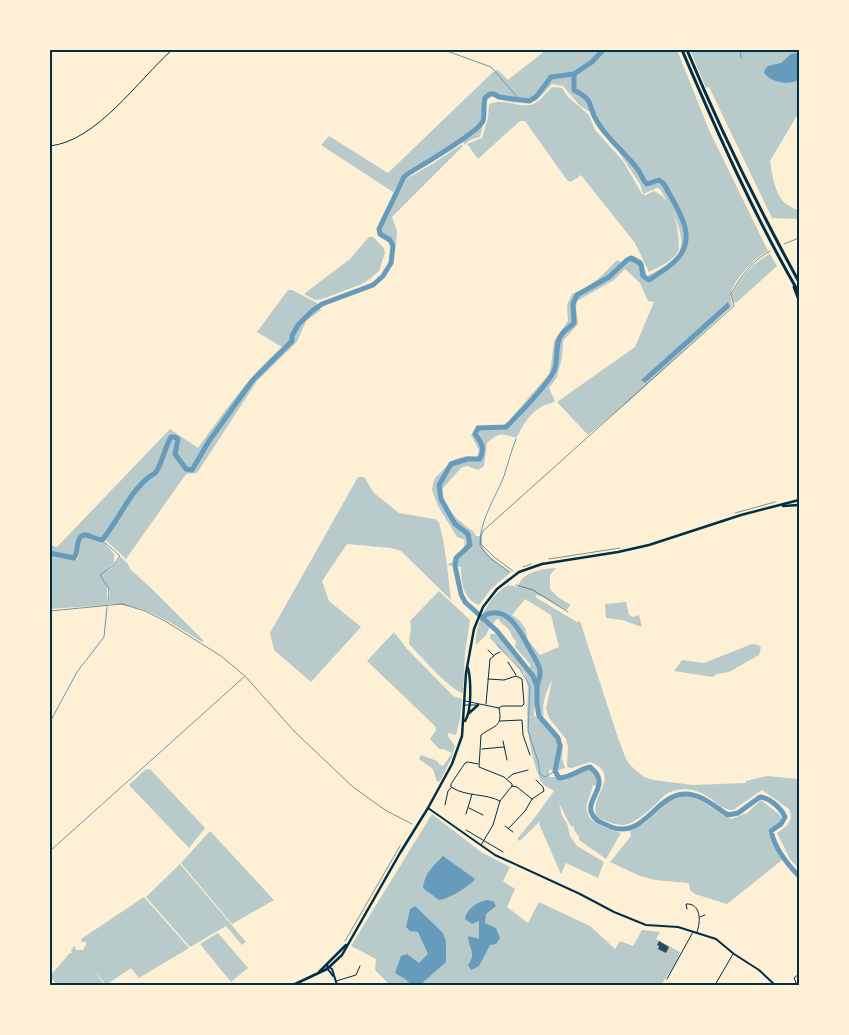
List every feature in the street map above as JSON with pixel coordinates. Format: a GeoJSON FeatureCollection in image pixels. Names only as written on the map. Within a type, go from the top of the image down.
{"type":"FeatureCollection","features":[{"type":"Feature","properties":{"kind":"highway"},"geometry":{"type":"LineString","coordinates":[[682,50],[734,168],[799,293]]}},
{"type":"Feature","properties":{"kind":"highway"},"geometry":{"type":"LineString","coordinates":[[687,50],[716,119],[760,211],[799,282]]}},
{"type":"Feature","properties":{"kind":"highway"},"geometry":{"type":"LineString","coordinates":[[793,282],[799,300]]}},
{"type":"Feature","properties":{"kind":"highway"},"geometry":{"type":"LineString","coordinates":[[293,985],[329,968],[342,955],[428,808],[457,753],[464,722],[472,636],[483,607],[493,593],[519,572],[534,566],[649,546],[741,515],[782,506],[799,500]]}},
{"type":"Feature","properties":{"kind":"highway"},"geometry":{"type":"LineString","coordinates":[[782,506],[799,505]]}},
{"type":"Feature","properties":{"kind":"highway"},"geometry":{"type":"LineString","coordinates":[[468,666],[470,674],[468,715]]}},
{"type":"Feature","properties":{"kind":"highway"},"geometry":{"type":"LineString","coordinates":[[464,722],[478,705]]}},
{"type":"Feature","properties":{"kind":"highway"},"geometry":{"type":"LineString","coordinates":[[319,972],[348,944]]}},
{"type":"Feature","properties":{"kind":"street"},"geometry":{"type":"LineString","coordinates":[[50,146],[68,142],[99,123],[172,50]]}},
{"type":"Feature","properties":{"kind":"street"},"geometry":{"type":"LineString","coordinates":[[488,650],[494,656]]}},
{"type":"Feature","properties":{"kind":"street"},"geometry":{"type":"LineString","coordinates":[[486,705],[490,659],[500,652]]}},
{"type":"Feature","properties":{"kind":"street"},"geometry":{"type":"LineString","coordinates":[[465,703],[499,708],[502,706],[522,706],[524,704],[522,679],[516,676],[508,662]]}},
{"type":"Feature","properties":{"kind":"street"},"geometry":{"type":"LineString","coordinates":[[488,678],[504,680],[516,676]]}},
{"type":"Feature","properties":{"kind":"street"},"geometry":{"type":"LineString","coordinates":[[499,708],[500,721],[496,727],[481,735],[479,764],[482,769],[507,779],[512,786],[517,787],[532,799]]}},
{"type":"Feature","properties":{"kind":"street"},"geometry":{"type":"LineString","coordinates":[[500,721],[522,720],[523,735],[530,755]]}},
{"type":"Feature","properties":{"kind":"street"},"geometry":{"type":"LineString","coordinates":[[503,741],[507,760]]}},
{"type":"Feature","properties":{"kind":"street"},"geometry":{"type":"LineString","coordinates":[[481,750],[504,747]]}},
{"type":"Feature","properties":{"kind":"street"},"geometry":{"type":"LineString","coordinates":[[445,805],[448,791],[452,787],[451,784],[465,764],[468,762],[479,764]]}},
{"type":"Feature","properties":{"kind":"street"},"geometry":{"type":"LineString","coordinates":[[507,779],[513,774],[528,770]]}},
{"type":"Feature","properties":{"kind":"street"},"geometry":{"type":"LineString","coordinates":[[508,829],[525,811],[532,799],[544,791],[536,780]]}},
{"type":"Feature","properties":{"kind":"street"},"geometry":{"type":"LineString","coordinates":[[480,845],[493,825],[500,801],[512,786]]}},
{"type":"Feature","properties":{"kind":"street"},"geometry":{"type":"LineString","coordinates":[[452,787],[459,791],[492,797],[500,801]]}},
{"type":"Feature","properties":{"kind":"street"},"geometry":{"type":"LineString","coordinates":[[466,814],[472,793]]}},
{"type":"Feature","properties":{"kind":"street"},"geometry":{"type":"LineString","coordinates":[[428,808],[480,845],[509,862],[641,923],[678,926],[720,941],[734,954],[759,970],[775,985]]}},
{"type":"Feature","properties":{"kind":"street"},"geometry":{"type":"LineString","coordinates":[[468,808],[483,814]]}},
{"type":"Feature","properties":{"kind":"street"},"geometry":{"type":"LineString","coordinates":[[504,826],[513,832]]}},
{"type":"Feature","properties":{"kind":"street"},"geometry":{"type":"LineString","coordinates":[[466,830],[503,852]]}},
{"type":"Feature","properties":{"kind":"street"},"geometry":{"type":"LineString","coordinates":[[686,908],[686,904],[696,906],[700,923],[697,933]]}},
{"type":"Feature","properties":{"kind":"street"},"geometry":{"type":"LineString","coordinates":[[699,917],[705,915]]}},
{"type":"Feature","properties":{"kind":"street"},"geometry":{"type":"LineString","coordinates":[[667,979],[693,931]]}},
{"type":"Feature","properties":{"kind":"street"},"geometry":{"type":"LineString","coordinates":[[715,985],[734,954]]}},
{"type":"Feature","properties":{"kind":"street"},"geometry":{"type":"LineString","coordinates":[[326,965],[337,985]]}},
{"type":"Feature","properties":{"kind":"street"},"geometry":{"type":"LineString","coordinates":[[335,981],[356,975],[360,966]]}},
{"type":"Feature","properties":{"kind":"street"},"geometry":{"type":"LineString","coordinates":[[797,985],[794,978],[799,974]]}},
{"type":"Feature","properties":{"kind":"path"},"geometry":{"type":"LineString","coordinates":[[788,242],[799,238]]}},
{"type":"Feature","properties":{"kind":"path"},"geometry":{"type":"LineString","coordinates":[[513,573],[512,569],[494,557],[483,546],[481,542],[483,531],[734,306],[731,297],[732,293],[746,270],[754,261],[764,255]]}},
{"type":"Feature","properties":{"kind":"path"},"geometry":{"type":"LineString","coordinates":[[733,514],[777,502]]}},
{"type":"Feature","properties":{"kind":"path"},"geometry":{"type":"LineString","coordinates":[[542,560],[622,547]]}},
{"type":"Feature","properties":{"kind":"path"},"geometry":{"type":"LineString","coordinates":[[519,569],[531,564]]}},
{"type":"Feature","properties":{"kind":"path"},"geometry":{"type":"LineString","coordinates":[[516,585],[533,590],[568,612]]}},
{"type":"Feature","properties":{"kind":"path"},"geometry":{"type":"LineString","coordinates":[[50,611],[122,604],[145,611],[165,621],[216,653],[244,675],[294,731],[353,786],[386,810],[416,826]]}},
{"type":"Feature","properties":{"kind":"path"},"geometry":{"type":"LineString","coordinates":[[342,945],[394,854],[404,841]]}},
{"type":"Feature","properties":{"kind":"shaded area"},"geometry":{"type":"Polygon","coordinates":[[[546,50],[677,50],[709,130],[768,251],[752,264],[736,282],[731,294],[732,306],[630,400],[588,435],[557,402],[635,347],[654,302],[648,301],[640,283],[625,269],[614,280],[577,301],[578,324],[563,341],[562,358],[557,377],[549,388],[555,401],[533,413],[516,438],[500,434],[491,439],[487,443],[484,466],[478,470],[467,466],[461,468],[443,488],[445,502],[452,514],[474,532],[476,536],[481,536],[481,542],[486,552],[511,572],[491,589],[479,605],[469,599],[466,594],[462,584],[461,567],[447,565],[459,555],[465,540],[457,537],[438,506],[432,490],[435,478],[453,460],[466,456],[477,457],[479,450],[471,435],[474,431],[506,424],[549,374],[554,341],[568,321],[567,305],[572,294],[591,284],[617,260],[622,263],[634,256],[642,260],[647,276],[669,264],[680,252],[681,243],[678,224],[660,189],[657,188],[643,194],[640,184],[590,112],[580,106],[563,86],[552,84],[537,99],[520,103],[490,95],[486,103],[480,137],[470,140],[464,145],[463,140],[456,142],[407,171],[393,192],[321,145],[329,136],[388,173],[493,72],[498,70],[508,80],[546,50]]]}},
{"type":"Feature","properties":{"kind":"shaded area"},"geometry":{"type":"Polygon","coordinates":[[[690,50],[799,50],[799,112],[770,161],[779,196],[799,211],[799,219],[772,218],[709,87],[706,88],[690,50]]]}},
{"type":"Feature","properties":{"kind":"shaded area"},"geometry":{"type":"Polygon","coordinates":[[[552,87],[562,88],[567,96],[589,115],[595,130],[623,161],[642,194],[646,195],[654,191],[667,201],[677,225],[679,250],[666,263],[649,272],[635,243],[581,175],[571,182],[567,180],[525,121],[520,121],[478,159],[467,144],[482,138],[488,118],[489,104],[504,102],[530,105],[539,100],[552,87]]]}},
{"type":"Feature","properties":{"kind":"shaded area"},"geometry":{"type":"Polygon","coordinates":[[[461,145],[463,146],[392,217],[397,231],[396,245],[394,244],[380,230],[406,179],[461,145]]]}},
{"type":"Feature","properties":{"kind":"shaded area"},"geometry":{"type":"Polygon","coordinates":[[[369,237],[373,237],[383,247],[385,253],[379,271],[362,284],[322,299],[315,300],[304,294],[350,259],[369,237]]]}},
{"type":"Feature","properties":{"kind":"shaded area"},"geometry":{"type":"Polygon","coordinates":[[[770,254],[777,266],[736,303],[733,301],[732,294],[744,276],[753,266],[770,254]]]}},
{"type":"Feature","properties":{"kind":"shaded area"},"geometry":{"type":"Polygon","coordinates":[[[288,290],[292,290],[317,303],[321,310],[306,321],[297,342],[257,381],[197,473],[186,474],[126,559],[105,540],[86,534],[79,536],[73,557],[50,552],[50,545],[57,547],[170,429],[198,448],[248,382],[282,347],[257,332],[288,290]]]}},
{"type":"Feature","properties":{"kind":"shaded area"},"geometry":{"type":"Polygon","coordinates":[[[358,477],[364,477],[374,493],[399,513],[435,519],[439,522],[451,600],[401,551],[391,548],[347,544],[322,581],[329,601],[361,627],[311,682],[274,650],[270,633],[358,477]]]}},
{"type":"Feature","properties":{"kind":"shaded area"},"geometry":{"type":"Polygon","coordinates":[[[82,537],[104,542],[114,554],[114,563],[106,572],[121,557],[130,569],[204,641],[202,642],[169,622],[146,611],[134,607],[109,604],[110,591],[107,587],[107,605],[50,609],[50,554],[78,559],[82,537]]]}},
{"type":"Feature","properties":{"kind":"shaded area"},"geometry":{"type":"Polygon","coordinates":[[[556,568],[550,575],[550,589],[559,598],[571,605],[566,610],[543,597],[537,595],[535,597],[577,622],[580,621],[618,738],[626,759],[631,766],[644,777],[653,780],[693,785],[746,783],[746,781],[767,776],[799,779],[799,869],[790,859],[777,833],[786,826],[790,820],[791,813],[789,809],[762,790],[733,810],[726,809],[703,794],[688,789],[669,793],[642,816],[627,824],[616,824],[597,817],[596,802],[605,780],[604,773],[600,767],[590,762],[572,768],[567,767],[568,747],[566,739],[549,718],[546,709],[552,680],[544,702],[544,716],[535,704],[534,716],[527,717],[528,688],[525,674],[490,638],[490,634],[502,634],[521,662],[530,669],[530,664],[515,647],[516,641],[509,630],[498,618],[476,645],[480,619],[489,603],[501,590],[508,585],[518,587],[524,578],[538,570],[556,568]],[[525,599],[512,615],[525,628],[528,640],[540,655],[559,647],[551,615],[525,599]]]}},
{"type":"Feature","properties":{"kind":"shaded area"},"geometry":{"type":"Polygon","coordinates":[[[439,591],[470,620],[465,653],[463,693],[444,680],[409,644],[410,621],[439,591]]]}},
{"type":"Feature","properties":{"kind":"shaded area"},"geometry":{"type":"Polygon","coordinates":[[[626,602],[629,615],[633,617],[639,615],[642,627],[622,620],[606,618],[605,604],[626,602]]]}},
{"type":"Feature","properties":{"kind":"shaded area"},"geometry":{"type":"Polygon","coordinates":[[[394,632],[407,649],[453,696],[462,699],[456,735],[448,733],[455,746],[452,757],[440,781],[437,782],[433,769],[419,759],[421,755],[437,761],[443,766],[452,753],[439,749],[430,739],[436,730],[435,726],[367,661],[394,632]]]}},
{"type":"Feature","properties":{"kind":"shaded area"},"geometry":{"type":"Polygon","coordinates":[[[752,644],[761,647],[759,655],[729,672],[717,674],[713,677],[674,671],[682,660],[704,663],[752,644]]]}},
{"type":"Feature","properties":{"kind":"shaded area"},"geometry":{"type":"Polygon","coordinates":[[[534,716],[543,721],[555,738],[563,745],[562,759],[565,768],[549,770],[549,777],[556,777],[565,781],[579,771],[589,768],[597,774],[598,783],[595,786],[593,785],[587,804],[589,816],[598,824],[621,833],[606,859],[579,840],[574,826],[572,827],[569,823],[559,803],[570,836],[577,846],[604,862],[598,878],[566,863],[561,874],[539,824],[540,821],[520,841],[517,839],[554,791],[545,786],[535,764],[528,733],[527,718],[534,716]]]}},
{"type":"Feature","properties":{"kind":"shaded area"},"geometry":{"type":"Polygon","coordinates":[[[150,769],[205,828],[189,848],[129,785],[145,770],[150,769]]]}},
{"type":"Feature","properties":{"kind":"shaded area"},"geometry":{"type":"Polygon","coordinates":[[[682,796],[697,799],[731,819],[747,813],[761,800],[781,816],[780,822],[768,832],[782,860],[727,904],[695,894],[690,890],[689,883],[655,880],[640,876],[610,862],[631,836],[630,831],[645,823],[672,799],[682,796]]]}},
{"type":"Feature","properties":{"kind":"shaded area"},"geometry":{"type":"Polygon","coordinates":[[[432,814],[481,852],[510,867],[503,881],[515,889],[507,907],[528,923],[539,902],[590,926],[615,949],[620,941],[633,946],[642,930],[660,932],[656,939],[680,952],[675,964],[661,985],[390,985],[375,970],[376,959],[351,946],[432,814]]]}},
{"type":"Feature","properties":{"kind":"shaded area"},"geometry":{"type":"Polygon","coordinates":[[[210,831],[274,900],[232,924],[181,863],[210,831]]]}},
{"type":"Feature","properties":{"kind":"shaded area"},"geometry":{"type":"Polygon","coordinates":[[[180,864],[246,942],[242,945],[226,926],[190,947],[146,897],[180,864]]]}},
{"type":"Feature","properties":{"kind":"shaded area"},"geometry":{"type":"Polygon","coordinates":[[[144,897],[189,948],[139,978],[131,968],[106,985],[96,972],[104,985],[57,985],[50,976],[72,953],[71,951],[74,946],[76,950],[83,950],[86,942],[82,942],[81,939],[144,897]]]}},
{"type":"Feature","properties":{"kind":"shaded area"},"geometry":{"type":"Polygon","coordinates":[[[218,933],[248,968],[231,982],[200,944],[218,933]]]}},
{"type":"Feature","properties":{"kind":"water"},"geometry":{"type":"Polygon","coordinates":[[[791,54],[799,54],[799,80],[780,82],[771,79],[764,73],[768,66],[781,63],[791,54]]]}},
{"type":"Feature","properties":{"kind":"water"},"geometry":{"type":"Polygon","coordinates":[[[728,302],[730,307],[645,383],[641,380],[728,302]]]}},
{"type":"Feature","properties":{"kind":"water"},"geometry":{"type":"Polygon","coordinates":[[[443,856],[475,879],[458,892],[439,900],[423,888],[427,874],[443,856]]]}},
{"type":"Feature","properties":{"kind":"water"},"geometry":{"type":"Polygon","coordinates":[[[487,900],[493,901],[496,906],[486,914],[485,923],[496,928],[500,938],[496,944],[490,945],[479,966],[471,970],[468,965],[472,954],[468,936],[479,939],[479,921],[472,924],[465,919],[473,906],[487,900]]]}},
{"type":"Feature","properties":{"kind":"water"},"geometry":{"type":"Polygon","coordinates":[[[415,906],[443,933],[446,941],[446,962],[420,985],[412,985],[395,973],[401,956],[407,954],[419,963],[428,954],[418,932],[410,931],[406,927],[410,909],[415,906]]]}},
{"type":"Feature","properties":{"kind":"building"},"geometry":{"type":"Polygon","coordinates":[[[659,941],[669,947],[666,953],[658,949],[659,941]]]}},
{"type":"Feature","properties":{"kind":"waterway"},"geometry":{"type":"LineString","coordinates":[[444,50],[491,67],[519,99]]}},
{"type":"Feature","properties":{"kind":"waterway"},"geometry":{"type":"LineString","coordinates":[[50,553],[74,558],[80,537],[83,535],[102,540],[135,491],[157,470],[171,437],[178,439],[175,454],[186,469],[192,470],[209,441],[252,381],[292,341],[292,336],[298,325],[322,304],[373,285],[383,276],[391,263],[393,246],[390,240],[380,234],[379,229],[404,177],[461,141],[479,126],[483,121],[485,98],[490,94],[494,94],[499,97],[529,101],[536,97],[551,77],[574,74],[592,62],[603,50]]}},
{"type":"Feature","properties":{"kind":"waterway"},"geometry":{"type":"LineString","coordinates":[[740,50],[741,58]]}},
{"type":"Feature","properties":{"kind":"waterway"},"geometry":{"type":"LineString","coordinates":[[574,74],[574,90],[589,101],[594,117],[602,130],[634,165],[647,184],[659,180],[664,184],[684,223],[686,242],[682,252],[675,261],[649,280],[643,276],[641,264],[631,258],[609,277],[577,295],[573,304],[574,323],[563,333],[558,342],[554,371],[545,385],[506,427],[478,428],[475,434],[482,446],[480,459],[468,459],[451,464],[439,485],[441,499],[455,524],[468,534],[470,545],[456,558],[455,566],[461,594],[465,602],[497,631],[533,676],[537,686],[539,716],[558,738],[560,746],[555,771],[559,778],[567,777],[590,767],[597,774],[598,788],[591,807],[592,813],[597,820],[611,827],[622,829],[632,827],[641,822],[665,801],[674,796],[684,794],[702,798],[728,815],[738,813],[760,797],[768,799],[781,810],[785,817],[781,824],[771,831],[775,844],[799,876]]}},
{"type":"Feature","properties":{"kind":"waterway"},"geometry":{"type":"LineString","coordinates":[[509,572],[490,558],[480,546],[480,537],[488,510],[504,476],[516,439]]}},
{"type":"Feature","properties":{"kind":"waterway"},"geometry":{"type":"LineString","coordinates":[[102,540],[120,556],[113,566],[100,575],[109,589],[108,604]]}},
{"type":"Feature","properties":{"kind":"waterway"},"geometry":{"type":"LineString","coordinates":[[50,722],[77,672],[104,637],[107,607]]}},
{"type":"Feature","properties":{"kind":"waterway"},"geometry":{"type":"LineString","coordinates":[[483,619],[485,615],[501,614],[514,624],[539,666],[540,675],[537,686]]}},
{"type":"Feature","properties":{"kind":"waterway"},"geometry":{"type":"LineString","coordinates":[[497,645],[520,669],[530,686],[528,731],[538,761],[540,774],[545,777],[555,771]]}},
{"type":"Feature","properties":{"kind":"waterway"},"geometry":{"type":"LineString","coordinates":[[50,851],[244,677]]}}]}
